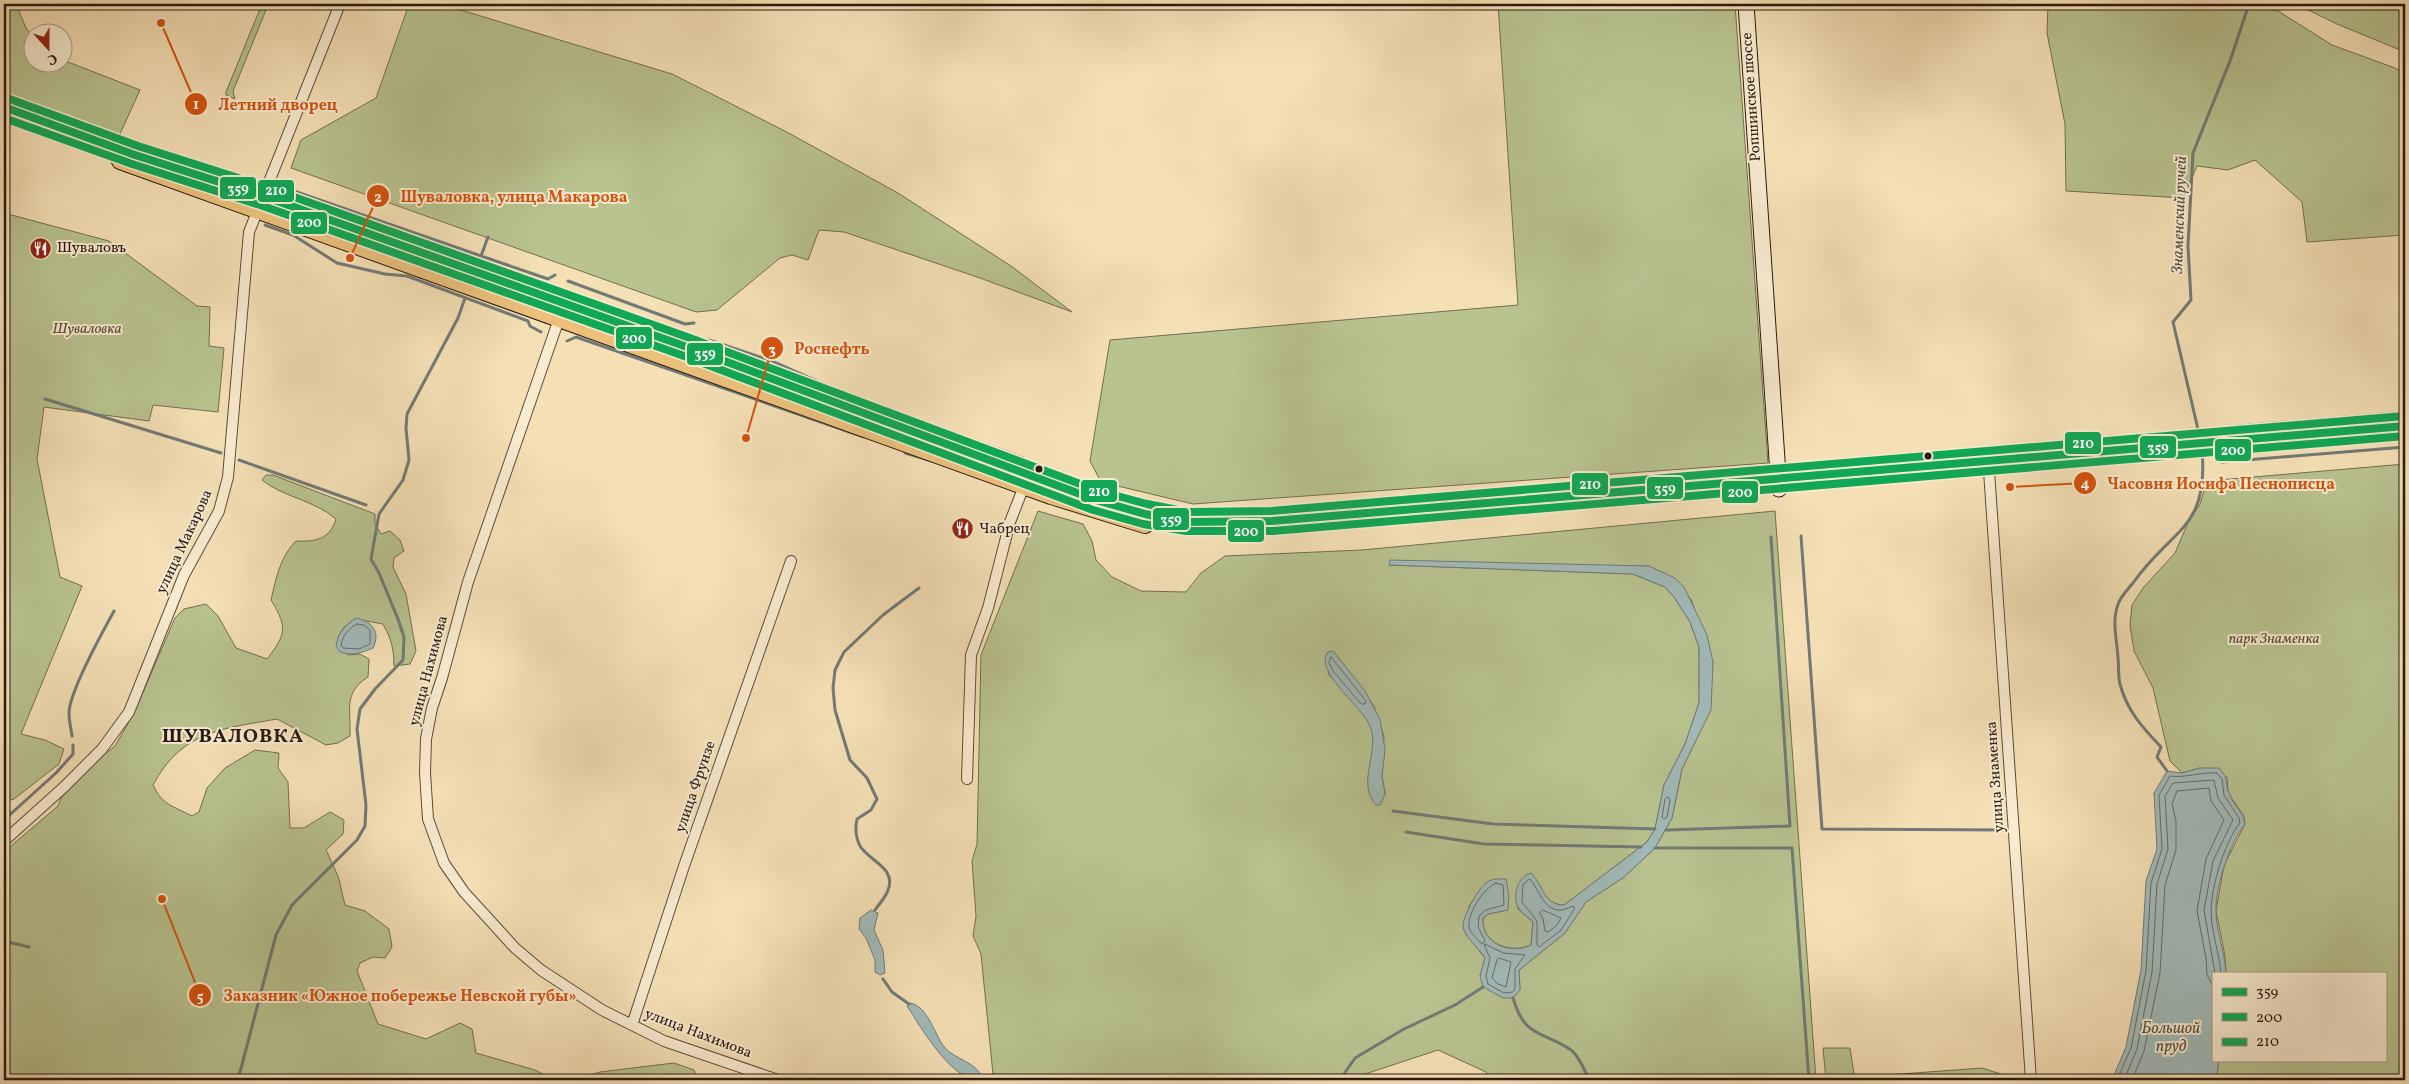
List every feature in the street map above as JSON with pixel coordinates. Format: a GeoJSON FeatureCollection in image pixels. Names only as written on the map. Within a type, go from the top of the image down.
{"type":"FeatureCollection","features":[{"type":"Feature","properties":{"kind":"main road","name":"Ропшинское шоссе"},"geometry":{"type":"LineString","coordinates":[[1746,4],[1778,483]]}},
{"type":"Feature","properties":{"kind":"main road"},"geometry":{"type":"LineString","coordinates":[[4,107],[135,155],[559,319],[1024,486],[1123,520],[1175,531],[1221,533],[1272,532],[1778,483],[1989,471],[2180,450]]}},
{"type":"Feature","properties":{"kind":"main road"},"geometry":{"type":"LineString","coordinates":[[4,119],[565,304],[687,347],[1096,500],[1150,516],[1177,520],[1220,523],[1272,521],[2220,447],[2405,437]]}},
{"type":"Feature","properties":{"kind":"main road"},"geometry":{"type":"LineString","coordinates":[[2220,447],[2405,426]]}},
{"type":"Feature","properties":{"kind":"street","name":"улица Макарова"},"geometry":{"type":"LineString","coordinates":[[4,841],[64,787],[102,749],[120,726],[129,712],[184,576],[219,511],[228,477],[249,232],[340,4]]}},
{"type":"Feature","properties":{"kind":"street","name":"улица Нахимова"},"geometry":{"type":"LineString","coordinates":[[565,304],[468,582],[432,708],[426,739],[425,773],[428,820],[444,863],[464,892],[515,948],[565,988],[664,1041],[778,1080]]}},
{"type":"Feature","properties":{"kind":"street","name":"улица Знаменка"},"geometry":{"type":"LineString","coordinates":[[1989,471],[2031,1080]]}},
{"type":"Feature","properties":{"kind":"street"},"geometry":{"type":"LineString","coordinates":[[966,779],[971,655],[988,608],[1010,522],[1024,486]]}},
{"type":"Feature","properties":{"kind":"street","name":"улица Фрунзе"},"geometry":{"type":"LineString","coordinates":[[632,1025],[684,866],[791,561]]}},
{"type":"Feature","properties":{"kind":"green space"},"geometry":{"type":"Polygon","coordinates":[[[4,4],[16,4],[24,22],[22,72],[72,72],[72,64],[140,90],[119,136],[4,99],[4,4]]]}},
{"type":"Feature","properties":{"kind":"green space"},"geometry":{"type":"Polygon","coordinates":[[[262,4],[272,4],[271,6],[268,5],[233,91],[235,99],[226,95],[226,92],[262,4]]]}},
{"type":"Feature","properties":{"kind":"green space"},"geometry":{"type":"Polygon","coordinates":[[[409,4],[441,4],[672,74],[783,130],[898,193],[1011,266],[1072,312],[980,278],[844,232],[819,230],[808,260],[792,255],[780,258],[717,310],[696,312],[291,168],[301,140],[376,98],[409,4]]]}},
{"type":"Feature","properties":{"kind":"green space"},"geometry":{"type":"Polygon","coordinates":[[[1498,4],[1735,4],[1768,463],[1193,504],[1101,482],[1090,461],[1110,340],[1518,305],[1498,4]]]}},
{"type":"Feature","properties":{"kind":"green space"},"geometry":{"type":"Polygon","coordinates":[[[2048,4],[2222,4],[2278,11],[2332,45],[2395,68],[2405,74],[2405,235],[2307,242],[2302,202],[2255,160],[2228,170],[2197,166],[2183,198],[2066,191],[2065,124],[2047,33],[2048,4]]]}},
{"type":"Feature","properties":{"kind":"green space"},"geometry":{"type":"Polygon","coordinates":[[[2296,4],[2405,4],[2405,52],[2337,24],[2296,4]]]}},
{"type":"Feature","properties":{"kind":"green space","name":"Шуваловка"},"geometry":{"type":"Polygon","coordinates":[[[4,213],[109,241],[197,306],[210,307],[209,346],[224,348],[218,412],[153,405],[149,421],[44,407],[37,459],[60,577],[82,586],[21,734],[45,740],[64,749],[59,764],[14,799],[4,802],[4,213]]]}},
{"type":"Feature","properties":{"kind":"green space","name":"парк Знаменка"},"geometry":{"type":"Polygon","coordinates":[[[2405,464],[2405,1080],[2216,1080],[2219,1062],[2386,1062],[2386,972],[2226,972],[2225,956],[2216,911],[2224,865],[2245,824],[2244,816],[2228,793],[2227,777],[2200,768],[2182,773],[2170,761],[2153,688],[2134,651],[2130,625],[2132,605],[2143,588],[2175,553],[2187,525],[2200,504],[2207,481],[2405,464]]]}},
{"type":"Feature","properties":{"kind":"green space"},"geometry":{"type":"Polygon","coordinates":[[[266,475],[273,475],[375,514],[375,524],[381,534],[390,531],[400,540],[404,551],[394,558],[393,567],[406,594],[416,651],[410,664],[394,666],[392,644],[383,624],[356,619],[344,627],[338,637],[348,655],[360,654],[369,659],[368,677],[355,689],[350,702],[350,736],[338,743],[326,745],[277,719],[221,730],[190,743],[177,753],[164,767],[153,785],[156,792],[164,801],[192,816],[199,812],[207,788],[225,768],[255,750],[279,753],[278,768],[288,782],[290,828],[304,828],[330,812],[344,820],[343,834],[326,850],[338,876],[345,905],[365,911],[389,929],[392,947],[385,958],[373,957],[360,963],[357,971],[378,1024],[426,1039],[460,1023],[472,1029],[476,1053],[535,1070],[554,1080],[4,1080],[4,852],[58,806],[61,798],[89,767],[115,746],[134,713],[175,618],[184,609],[206,604],[218,616],[236,648],[267,659],[278,643],[283,631],[280,618],[271,600],[282,561],[296,541],[310,541],[321,538],[330,531],[336,519],[318,507],[271,486],[262,480],[266,475]]]}},
{"type":"Feature","properties":{"kind":"green space"},"geometry":{"type":"Polygon","coordinates":[[[1038,511],[1083,524],[1092,541],[1096,560],[1112,577],[1141,591],[1186,592],[1201,573],[1225,556],[1362,550],[1775,511],[1816,1080],[1490,1080],[1486,1072],[1438,1050],[1347,1080],[1031,1080],[1030,1077],[993,1074],[981,954],[973,936],[976,916],[972,861],[977,844],[981,655],[1038,511]],[[1390,565],[1633,574],[1665,587],[1674,597],[1690,622],[1699,647],[1699,703],[1685,744],[1664,785],[1655,829],[1647,842],[1564,905],[1559,905],[1549,899],[1539,885],[1516,894],[1518,909],[1533,922],[1531,945],[1514,948],[1498,945],[1487,934],[1483,918],[1488,914],[1508,910],[1474,900],[1469,906],[1466,934],[1485,958],[1480,976],[1520,990],[1519,970],[1565,933],[1586,902],[1624,877],[1655,848],[1672,818],[1682,769],[1698,736],[1711,683],[1713,662],[1691,599],[1649,566],[1390,565]],[[1333,651],[1328,674],[1355,702],[1366,717],[1374,739],[1373,756],[1368,778],[1385,794],[1382,776],[1384,737],[1374,706],[1333,651]]]}},
{"type":"Feature","properties":{"kind":"green space"},"geometry":{"type":"Polygon","coordinates":[[[1823,1048],[1850,1048],[1854,1074],[1860,1077],[1982,1068],[2007,1076],[2008,1080],[1826,1080],[1823,1048]]]}},
{"type":"Feature","properties":{"kind":"green space"},"geometry":{"type":"Polygon","coordinates":[[[674,1063],[694,1070],[698,1080],[574,1080],[600,1072],[674,1063]]]}},
{"type":"Feature","properties":{"kind":"water"},"geometry":{"type":"Polygon","coordinates":[[[1390,560],[1649,566],[1675,578],[1684,587],[1707,635],[1713,662],[1711,710],[1682,769],[1672,818],[1655,848],[1624,877],[1586,902],[1565,933],[1519,970],[1520,990],[1513,998],[1503,998],[1483,987],[1480,976],[1485,958],[1466,934],[1463,926],[1465,916],[1472,902],[1479,890],[1487,882],[1494,879],[1506,879],[1509,896],[1508,910],[1488,914],[1483,918],[1484,927],[1492,941],[1499,945],[1506,948],[1523,948],[1531,945],[1533,922],[1518,907],[1516,892],[1517,887],[1526,875],[1531,873],[1547,898],[1552,902],[1564,905],[1647,842],[1655,829],[1664,785],[1685,744],[1699,703],[1699,647],[1690,622],[1674,597],[1665,587],[1633,574],[1389,565],[1390,560]]]}},
{"type":"Feature","properties":{"kind":"water"},"geometry":{"type":"Polygon","coordinates":[[[356,618],[362,619],[374,628],[376,637],[373,648],[349,654],[340,652],[336,646],[338,637],[345,627],[356,618]]]}},
{"type":"Feature","properties":{"kind":"water"},"geometry":{"type":"Polygon","coordinates":[[[1333,651],[1365,691],[1380,719],[1385,750],[1382,776],[1385,794],[1380,805],[1376,805],[1370,796],[1368,786],[1373,744],[1369,724],[1332,678],[1327,668],[1325,659],[1328,652],[1333,651]]]}},
{"type":"Feature","properties":{"kind":"water","name":"Большой пруд"},"geometry":{"type":"Polygon","coordinates":[[[2200,768],[2219,768],[2226,778],[2231,797],[2245,824],[2234,842],[2224,866],[2216,901],[2216,919],[2226,972],[2212,972],[2212,1062],[2219,1062],[2216,1080],[2112,1080],[2126,1047],[2141,970],[2146,881],[2157,849],[2154,793],[2167,771],[2182,773],[2200,768]]]}},
{"type":"Feature","properties":{"kind":"water"},"geometry":{"type":"Polygon","coordinates":[[[871,910],[878,913],[874,930],[883,950],[885,973],[880,975],[875,972],[875,960],[866,938],[859,929],[860,918],[871,910]]]}},
{"type":"Feature","properties":{"kind":"water"},"geometry":{"type":"Polygon","coordinates":[[[910,1003],[917,1006],[927,1016],[941,1042],[949,1052],[976,1068],[982,1077],[980,1080],[969,1078],[958,1072],[948,1063],[907,1006],[910,1003]]]}},
{"type":"Feature","properties":{"kind":"waterway","name":"Знаменский ручей"},"geometry":{"type":"LineString","coordinates":[[2200,438],[2173,322],[2191,300],[2188,246],[2193,153],[2230,61],[2249,4]]}},
{"type":"Feature","properties":{"kind":"waterway"},"geometry":{"type":"LineString","coordinates":[[288,189],[481,256],[488,237]]}},
{"type":"Feature","properties":{"kind":"waterway"},"geometry":{"type":"LineString","coordinates":[[265,225],[293,235],[337,263],[385,274],[407,276],[528,321],[530,326],[541,332]]}},
{"type":"Feature","properties":{"kind":"waterway"},"geometry":{"type":"LineString","coordinates":[[481,256],[548,279],[555,275]]}},
{"type":"Feature","properties":{"kind":"waterway"},"geometry":{"type":"LineString","coordinates":[[568,281],[685,324],[694,323]]}},
{"type":"Feature","properties":{"kind":"waterway"},"geometry":{"type":"LineString","coordinates":[[238,1080],[276,935],[292,905],[357,840],[365,826],[366,805],[357,729],[360,709],[375,689],[403,660],[404,637],[379,573],[371,559],[379,514],[403,480],[409,460],[406,428],[407,414],[458,318],[465,298]]}},
{"type":"Feature","properties":{"kind":"waterway"},"geometry":{"type":"LineString","coordinates":[[567,341],[576,337],[864,437]]}},
{"type":"Feature","properties":{"kind":"waterway"},"geometry":{"type":"LineString","coordinates":[[709,340],[772,361],[851,396],[1023,458]]}},
{"type":"Feature","properties":{"kind":"waterway"},"geometry":{"type":"LineString","coordinates":[[45,399],[221,453]]}},
{"type":"Feature","properties":{"kind":"waterway"},"geometry":{"type":"LineString","coordinates":[[2238,426],[2405,412]]}},
{"type":"Feature","properties":{"kind":"waterway"},"geometry":{"type":"LineString","coordinates":[[2222,462],[2405,447]]}},
{"type":"Feature","properties":{"kind":"waterway","name":"Знаменский ручей"},"geometry":{"type":"LineString","coordinates":[[2167,771],[2157,757],[2161,747],[2136,718],[2123,694],[2119,678],[2115,616],[2123,594],[2147,565],[2185,526],[2194,513],[2200,497],[2203,476],[2202,449]]}},
{"type":"Feature","properties":{"kind":"waterway"},"geometry":{"type":"LineString","coordinates":[[905,453],[932,461]]}},
{"type":"Feature","properties":{"kind":"waterway"},"geometry":{"type":"LineString","coordinates":[[239,460],[366,505]]}},
{"type":"Feature","properties":{"kind":"waterway"},"geometry":{"type":"LineString","coordinates":[[1801,536],[1822,829],[2006,830]]}},
{"type":"Feature","properties":{"kind":"waterway"},"geometry":{"type":"LineString","coordinates":[[1666,830],[1790,826],[1771,537]]}},
{"type":"Feature","properties":{"kind":"waterway"},"geometry":{"type":"LineString","coordinates":[[875,910],[887,893],[890,882],[889,876],[881,865],[860,846],[856,826],[857,819],[871,810],[877,799],[867,778],[850,760],[835,710],[833,688],[835,670],[844,652],[883,615],[919,588]]}},
{"type":"Feature","properties":{"kind":"waterway"},"geometry":{"type":"LineString","coordinates":[[72,736],[69,713],[74,691],[114,611]]}},
{"type":"Feature","properties":{"kind":"waterway"},"geometry":{"type":"LineString","coordinates":[[4,820],[56,773],[73,754],[73,745]]}},
{"type":"Feature","properties":{"kind":"waterway"},"geometry":{"type":"LineString","coordinates":[[1393,811],[1493,824],[1655,829]]}},
{"type":"Feature","properties":{"kind":"waterway"},"geometry":{"type":"LineString","coordinates":[[1406,832],[1484,844],[1641,847]]}},
{"type":"Feature","properties":{"kind":"waterway"},"geometry":{"type":"LineString","coordinates":[[1655,848],[1792,848],[1809,1080]]}},
{"type":"Feature","properties":{"kind":"waterway"},"geometry":{"type":"LineString","coordinates":[[4,941],[29,947]]}},
{"type":"Feature","properties":{"kind":"waterway"},"geometry":{"type":"LineString","coordinates":[[883,979],[892,992],[909,1004]]}},
{"type":"Feature","properties":{"kind":"waterway"},"geometry":{"type":"LineString","coordinates":[[1340,1080],[1355,1058],[1404,1029],[1455,1005],[1483,987]]}},
{"type":"Feature","properties":{"kind":"waterway"},"geometry":{"type":"LineString","coordinates":[[1513,998],[1523,1021],[1536,1032],[1571,1050],[1584,1068],[1589,1080]]}},
{"type":"Feature","properties":{"kind":"waterway"},"geometry":{"type":"LineString","coordinates":[[4,1075],[21,1080]]}},
{"type":"Feature","properties":{"kind":"transit line","name":"210"},"geometry":{"type":"LineString","coordinates":[[7,98],[138,146],[266,187],[690,338],[1099,491],[1147,504],[1188,512],[1271,511],[2404,416]]}},
{"type":"Feature","properties":{"kind":"transit line","name":"359"},"geometry":{"type":"LineString","coordinates":[[4,107],[135,155],[263,196],[687,347],[1096,500],[1145,514],[1187,522],[1272,521],[2405,426]]}},
{"type":"Feature","properties":{"kind":"transit line","name":"200"},"geometry":{"type":"LineString","coordinates":[[4,118],[132,164],[260,205],[684,356],[1093,510],[1143,524],[1186,531],[1273,531],[2405,436]]}},
{"type":"Feature","properties":{"kind":"place","name":"Летний дворец"},"geometry":{"type":"Point","coordinates":[161,23]}},
{"type":"Feature","properties":{"kind":"place","name":"Шуваловъ"},"geometry":{"type":"Point","coordinates":[41,248]}},
{"type":"Feature","properties":{"kind":"place","name":"Шуваловка, улица Макарова"},"geometry":{"type":"Point","coordinates":[350,258]}},
{"type":"Feature","properties":{"kind":"place","name":"Роснефть"},"geometry":{"type":"Point","coordinates":[746,438]}},
{"type":"Feature","properties":{"kind":"place","name":"Часовня Иосифа Песнописца"},"geometry":{"type":"Point","coordinates":[2010,487]}},
{"type":"Feature","properties":{"kind":"place","name":"Чабрец"},"geometry":{"type":"Point","coordinates":[963,529]}},
{"type":"Feature","properties":{"kind":"place","name":"Заказник «Южное побережье Невской губы»"},"geometry":{"type":"Point","coordinates":[162,899]}},
{"type":"Feature","properties":{"kind":"district","name":"ШУВАЛОВКА"},"geometry":{"type":"Point","coordinates":[233,737]}}]}
